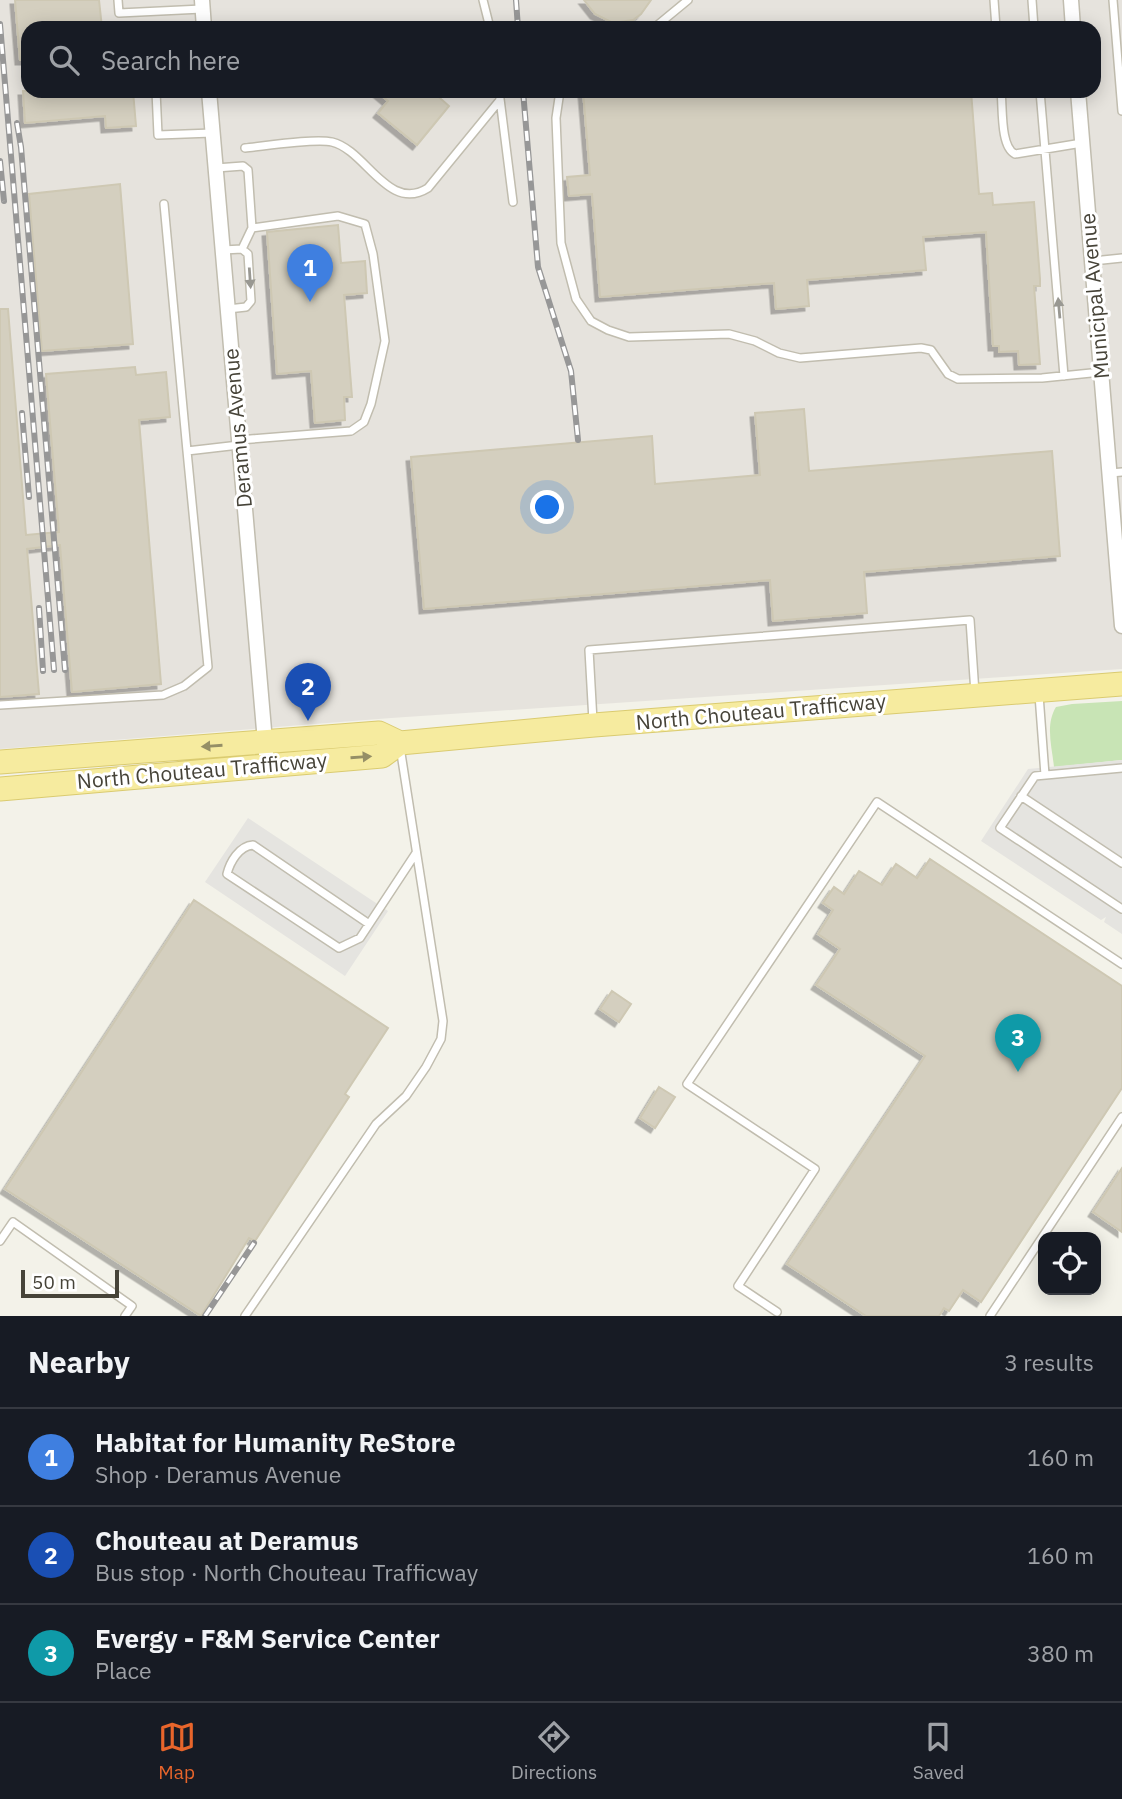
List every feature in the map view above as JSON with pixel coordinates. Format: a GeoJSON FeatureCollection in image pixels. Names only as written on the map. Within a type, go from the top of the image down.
{"type":"FeatureCollection","features":[{"type":"Feature","properties":{"kind":"main road","name":"North Chouteau Trafficway"},"geometry":{"type":"LineString","coordinates":[[0,762],[266,754],[382,756],[400,743],[594,725],[1122,684]]}},
{"type":"Feature","properties":{"kind":"main road","name":"North Chouteau Trafficway"},"geometry":{"type":"LineString","coordinates":[[0,789],[266,754]]}},
{"type":"Feature","properties":{"kind":"street"},"geometry":{"type":"LineString","coordinates":[[1071,0],[1072,21]]}},
{"type":"Feature","properties":{"kind":"street","name":"Deramus Avenue"},"geometry":{"type":"LineString","coordinates":[[210,98],[266,754]]}},
{"type":"Feature","properties":{"kind":"street","name":"Municipal Avenue"},"geometry":{"type":"LineString","coordinates":[[1079,98],[1101,372],[1116,473],[1122,626]]}},
{"type":"Feature","properties":{"kind":"lane"},"geometry":{"type":"LineString","coordinates":[[118,0],[119,13],[202,5]]}},
{"type":"Feature","properties":{"kind":"lane"},"geometry":{"type":"LineString","coordinates":[[483,0],[488,21]]}},
{"type":"Feature","properties":{"kind":"lane"},"geometry":{"type":"LineString","coordinates":[[662,21],[688,0]]}},
{"type":"Feature","properties":{"kind":"lane"},"geometry":{"type":"LineString","coordinates":[[994,0],[996,21]]}},
{"type":"Feature","properties":{"kind":"lane"},"geometry":{"type":"LineString","coordinates":[[1032,0],[1034,21]]}},
{"type":"Feature","properties":{"kind":"lane"},"geometry":{"type":"LineString","coordinates":[[1113,0],[1122,111]]}},
{"type":"Feature","properties":{"kind":"lane"},"geometry":{"type":"LineString","coordinates":[[156,98],[158,135],[213,133]]}},
{"type":"Feature","properties":{"kind":"lane"},"geometry":{"type":"LineString","coordinates":[[559,98],[556,118],[561,243],[576,299],[591,321],[608,330],[629,337],[729,334],[755,341],[779,354],[800,358],[921,348],[931,350],[948,374],[958,379],[1064,376],[1101,372]]}},
{"type":"Feature","properties":{"kind":"lane"},"geometry":{"type":"LineString","coordinates":[[1002,98],[1007,149],[1015,154],[1082,143]]}},
{"type":"Feature","properties":{"kind":"lane"},"geometry":{"type":"LineString","coordinates":[[1041,98],[1064,376]]}},
{"type":"Feature","properties":{"kind":"lane"},"geometry":{"type":"LineString","coordinates":[[245,148],[330,142],[346,150],[394,190],[406,195],[416,195],[428,188],[500,100]]}},
{"type":"Feature","properties":{"kind":"lane"},"geometry":{"type":"LineString","coordinates":[[500,100],[513,202]]}},
{"type":"Feature","properties":{"kind":"lane"},"geometry":{"type":"LineString","coordinates":[[216,168],[243,166],[248,170],[252,228],[245,251],[251,301],[246,307],[228,309]]}},
{"type":"Feature","properties":{"kind":"lane"},"geometry":{"type":"LineString","coordinates":[[0,705],[163,695],[184,686],[208,667],[164,204]]}},
{"type":"Feature","properties":{"kind":"lane"},"geometry":{"type":"LineString","coordinates":[[187,451],[351,431],[365,422],[371,404],[385,341],[373,254],[365,223],[338,216],[252,228]]}},
{"type":"Feature","properties":{"kind":"lane"},"geometry":{"type":"LineString","coordinates":[[223,250],[245,251]]}},
{"type":"Feature","properties":{"kind":"lane"},"geometry":{"type":"LineString","coordinates":[[1092,262],[1122,258]]}},
{"type":"Feature","properties":{"kind":"lane"},"geometry":{"type":"LineString","coordinates":[[594,725],[589,650],[970,620],[975,695]]}},
{"type":"Feature","properties":{"kind":"lane"},"geometry":{"type":"LineString","coordinates":[[1038,690],[1045,775]]}},
{"type":"Feature","properties":{"kind":"lane"},"geometry":{"type":"LineString","coordinates":[[245,1316],[376,1124],[406,1096],[441,1040],[443,1021],[400,743]]}},
{"type":"Feature","properties":{"kind":"lane"},"geometry":{"type":"LineString","coordinates":[[1122,768],[1035,776],[1000,828],[1122,909]]}},
{"type":"Feature","properties":{"kind":"lane"},"geometry":{"type":"LineString","coordinates":[[1021,796],[1122,863]]}},
{"type":"Feature","properties":{"kind":"lane"},"geometry":{"type":"LineString","coordinates":[[778,1315],[738,1286],[815,1169],[687,1084],[877,802],[1122,964]]}},
{"type":"Feature","properties":{"kind":"lane"},"geometry":{"type":"LineString","coordinates":[[369,924],[253,845],[245,846],[229,868],[227,874],[339,948],[360,938],[416,853]]}},
{"type":"Feature","properties":{"kind":"lane"},"geometry":{"type":"LineString","coordinates":[[990,1316],[1122,1117]]}},
{"type":"Feature","properties":{"kind":"lane"},"geometry":{"type":"LineString","coordinates":[[0,1241],[13,1222],[132,1306],[125,1316]]}},
{"type":"Feature","properties":{"kind":"shaded area"},"geometry":{"type":"Polygon","coordinates":[[[0,0],[1122,0],[1122,669],[391,718],[0,749],[0,0]]]}},
{"type":"Feature","properties":{"kind":"shaded area"},"geometry":{"type":"Polygon","coordinates":[[[1122,760],[1122,934],[1104,922],[1106,917],[1101,920],[981,841],[1028,769],[1122,760]]]}},
{"type":"Feature","properties":{"kind":"shaded area"},"geometry":{"type":"Polygon","coordinates":[[[248,818],[388,911],[345,976],[205,882],[248,818]]]}},
{"type":"Feature","properties":{"kind":"green space"},"geometry":{"type":"Polygon","coordinates":[[[1122,701],[1122,760],[1054,767],[1050,729],[1056,707],[1122,701]]]}},
{"type":"Feature","properties":{"kind":"building"},"geometry":{"type":"Polygon","coordinates":[[[15,0],[99,0],[101,21],[21,21],[20,60],[15,0]]]}},
{"type":"Feature","properties":{"kind":"building"},"geometry":{"type":"Polygon","coordinates":[[[584,0],[651,0],[633,20],[609,21],[595,14],[584,0]]]}},
{"type":"Feature","properties":{"kind":"building"},"geometry":{"type":"Polygon","coordinates":[[[23,98],[134,98],[136,126],[106,128],[105,116],[25,123],[23,98]]]}},
{"type":"Feature","properties":{"kind":"building"},"geometry":{"type":"Polygon","coordinates":[[[384,98],[440,98],[449,106],[417,145],[378,113],[388,101],[384,98]]]}},
{"type":"Feature","properties":{"kind":"building"},"geometry":{"type":"Polygon","coordinates":[[[584,98],[972,98],[979,194],[992,193],[993,205],[1034,202],[1040,279],[1040,286],[1034,286],[1040,364],[1019,365],[1018,351],[999,352],[999,346],[993,346],[986,232],[923,237],[926,270],[807,280],[809,306],[776,309],[774,283],[600,297],[592,194],[569,196],[567,177],[590,175],[584,98]]]}},
{"type":"Feature","properties":{"kind":"building"},"geometry":{"type":"Polygon","coordinates":[[[120,184],[133,344],[42,351],[29,194],[120,184]]]}},
{"type":"Feature","properties":{"kind":"building"},"geometry":{"type":"Polygon","coordinates":[[[338,225],[341,263],[365,261],[367,293],[344,295],[352,397],[344,397],[345,420],[315,423],[311,371],[277,374],[267,232],[338,225]]]}},
{"type":"Feature","properties":{"kind":"building"},"geometry":{"type":"Polygon","coordinates":[[[0,309],[8,309],[26,535],[59,532],[46,374],[135,367],[136,375],[166,372],[170,417],[139,420],[161,684],[72,692],[60,545],[27,549],[39,694],[0,697],[0,309]]]}},
{"type":"Feature","properties":{"kind":"building"},"geometry":{"type":"Polygon","coordinates":[[[804,409],[809,471],[1052,451],[1060,556],[864,572],[867,613],[773,621],[770,580],[424,609],[411,457],[652,436],[655,484],[760,475],[755,413],[804,409]]]}},
{"type":"Feature","properties":{"kind":"building"},"geometry":{"type":"Polygon","coordinates":[[[930,859],[1122,986],[1122,1088],[981,1302],[963,1290],[949,1311],[944,1308],[939,1316],[866,1316],[787,1264],[925,1056],[816,985],[840,949],[818,934],[833,910],[823,903],[834,887],[844,894],[859,871],[882,885],[896,864],[917,878],[930,859]]]}},
{"type":"Feature","properties":{"kind":"building"},"geometry":{"type":"Polygon","coordinates":[[[194,900],[388,1028],[345,1094],[349,1097],[255,1241],[249,1238],[201,1316],[5,1189],[194,900]]]}},
{"type":"Feature","properties":{"kind":"building"},"geometry":{"type":"Polygon","coordinates":[[[612,991],[631,1004],[619,1022],[600,1009],[612,991]]]}},
{"type":"Feature","properties":{"kind":"building"},"geometry":{"type":"Polygon","coordinates":[[[659,1087],[675,1097],[655,1128],[640,1118],[659,1087]]]}},
{"type":"Feature","properties":{"kind":"building"},"geometry":{"type":"Polygon","coordinates":[[[1122,1168],[1122,1232],[1093,1212],[1122,1168]]]}},
{"type":"Feature","properties":{"kind":"railway"},"geometry":{"type":"LineString","coordinates":[[516,0],[518,21]]}},
{"type":"Feature","properties":{"kind":"railway"},"geometry":{"type":"LineString","coordinates":[[0,24],[54,670]]}},
{"type":"Feature","properties":{"kind":"railway"},"geometry":{"type":"LineString","coordinates":[[524,98],[538,267],[571,371],[578,440]]}},
{"type":"Feature","properties":{"kind":"railway"},"geometry":{"type":"LineString","coordinates":[[17,123],[65,670]]}},
{"type":"Feature","properties":{"kind":"railway"},"geometry":{"type":"LineString","coordinates":[[0,161],[4,201]]}},
{"type":"Feature","properties":{"kind":"railway"},"geometry":{"type":"LineString","coordinates":[[22,413],[29,497]]}},
{"type":"Feature","properties":{"kind":"railway"},"geometry":{"type":"LineString","coordinates":[[39,608],[43,671]]}},
{"type":"Feature","properties":{"kind":"railway"},"geometry":{"type":"LineString","coordinates":[[205,1316],[254,1243]]}},
{"type":"Feature","properties":{"kind":"place","name":"Habitat for Humanity ReStore"},"geometry":{"type":"Point","coordinates":[310,302]}},
{"type":"Feature","properties":{"kind":"place","name":"Chouteau at Deramus"},"geometry":{"type":"Point","coordinates":[308,721]}},
{"type":"Feature","properties":{"kind":"place","name":"Evergy - F&M Service Center"},"geometry":{"type":"Point","coordinates":[1018,1072]}}]}
